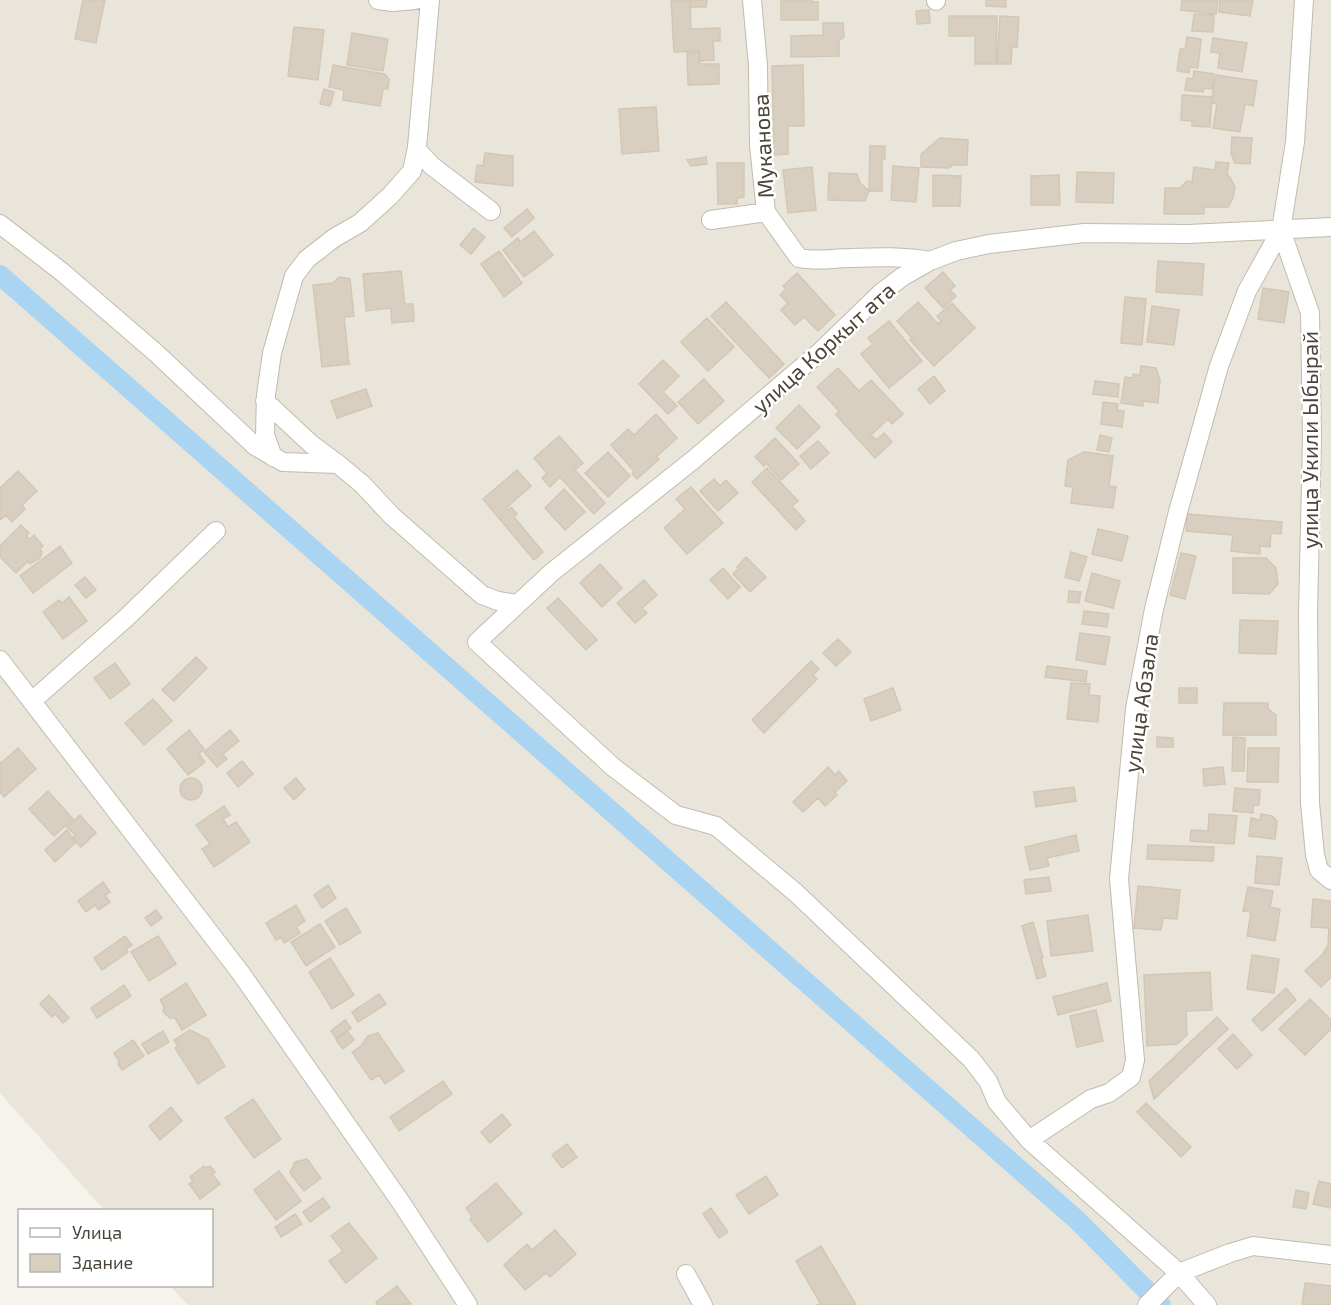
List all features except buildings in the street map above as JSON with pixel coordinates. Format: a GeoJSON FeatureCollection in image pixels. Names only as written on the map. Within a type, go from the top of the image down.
{"type":"FeatureCollection","features":[{"type":"Feature","properties":{"kind":"street"},"geometry":{"type":"LineString","coordinates":[[378,0],[393,2],[414,0]]}},
{"type":"Feature","properties":{"kind":"street"},"geometry":{"type":"LineString","coordinates":[[273,456],[265,435],[265,401],[272,353],[294,276],[307,259],[334,238],[360,223],[390,196],[412,171],[417,150],[430,0]]}},
{"type":"Feature","properties":{"kind":"street","name":"Муканова"},"geometry":{"type":"LineString","coordinates":[[752,0],[758,66],[759,145],[766,212],[799,258],[817,261],[850,258],[914,258],[930,261]]}},
{"type":"Feature","properties":{"kind":"street","name":"улица Укили Ыбырай"},"geometry":{"type":"LineString","coordinates":[[1305,0],[1295,142],[1281,230],[1310,313],[1311,437],[1308,614],[1310,802],[1315,855],[1319,870],[1331,880]]}},
{"type":"Feature","properties":{"kind":"street"},"geometry":{"type":"LineString","coordinates":[[417,150],[432,166],[491,211]]}},
{"type":"Feature","properties":{"kind":"street"},"geometry":{"type":"LineString","coordinates":[[711,220],[766,212]]}},
{"type":"Feature","properties":{"kind":"street"},"geometry":{"type":"LineString","coordinates":[[0,224],[62,272],[156,353],[255,446],[283,462],[338,464]]}},
{"type":"Feature","properties":{"kind":"street","name":"улица Коркыт ата"},"geometry":{"type":"LineString","coordinates":[[1029,1140],[997,1102],[988,1081],[971,1059],[796,893],[716,826],[676,815],[613,767],[477,642],[551,573],[693,460],[821,351],[881,293],[930,261],[956,251],[989,244],[1084,233],[1188,234],[1331,227]]}},
{"type":"Feature","properties":{"kind":"street","name":"улица Абзала"},"geometry":{"type":"LineString","coordinates":[[1029,1140],[1091,1099],[1109,1093],[1131,1077],[1135,1060],[1119,879],[1135,709],[1159,588],[1219,366],[1247,291],[1281,230]]}},
{"type":"Feature","properties":{"kind":"street"},"geometry":{"type":"LineString","coordinates":[[265,401],[311,444],[362,484],[392,516],[482,595],[498,601],[517,604]]}},
{"type":"Feature","properties":{"kind":"street"},"geometry":{"type":"LineString","coordinates":[[32,701],[126,618],[216,531]]}},
{"type":"Feature","properties":{"kind":"street"},"geometry":{"type":"LineString","coordinates":[[0,660],[240,972],[400,1202],[468,1305]]}},
{"type":"Feature","properties":{"kind":"street"},"geometry":{"type":"LineString","coordinates":[[1029,1140],[1179,1273],[1207,1305]]}},
{"type":"Feature","properties":{"kind":"street"},"geometry":{"type":"LineString","coordinates":[[1147,1305],[1179,1273],[1230,1252],[1253,1246],[1331,1255]]}},
{"type":"Feature","properties":{"kind":"street"},"geometry":{"type":"LineString","coordinates":[[686,1274],[703,1305]]}},
{"type":"Feature","properties":{"kind":"shaded area"},"geometry":{"type":"Polygon","coordinates":[[[0,0],[1331,0],[1331,1305],[188,1305],[171,1287],[213,1287],[213,1209],[103,1209],[0,1093],[0,0]]]}},
{"type":"Feature","properties":{"kind":"waterway"},"geometry":{"type":"LineString","coordinates":[[0,275],[1077,1220],[1161,1305]]}}]}
